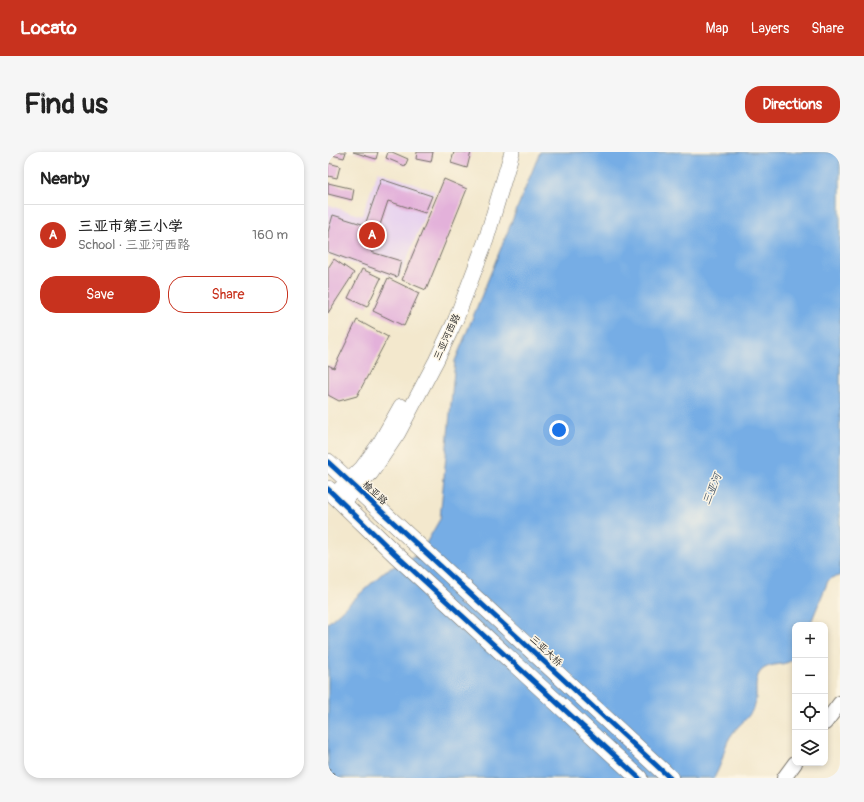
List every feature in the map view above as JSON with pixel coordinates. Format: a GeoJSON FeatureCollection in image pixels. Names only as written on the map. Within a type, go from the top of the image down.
{"type":"FeatureCollection","features":[{"type":"Feature","properties":{"kind":"main road","name":"三亚河西路"},"geometry":{"type":"LineString","coordinates":[[352,485],[380,443],[410,390],[463,284],[503,152]]}},
{"type":"Feature","properties":{"kind":"main road","name":"三亚河西路"},"geometry":{"type":"LineString","coordinates":[[335,496],[372,474],[398,433],[436,361],[456,319],[486,240],[512,152]]}},
{"type":"Feature","properties":{"kind":"main road","name":"榆亚路"},"geometry":{"type":"LineString","coordinates":[[328,462],[409,537]]}},
{"type":"Feature","properties":{"kind":"main road"},"geometry":{"type":"LineString","coordinates":[[335,496],[395,554],[639,778]]}},
{"type":"Feature","properties":{"kind":"main road","name":"三亚大桥"},"geometry":{"type":"LineString","coordinates":[[409,537],[670,778]]}},
{"type":"Feature","properties":{"kind":"street"},"geometry":{"type":"LineString","coordinates":[[828,719],[840,703]]}},
{"type":"Feature","properties":{"kind":"street"},"geometry":{"type":"LineString","coordinates":[[784,778],[793,766]]}},
{"type":"Feature","properties":{"kind":"path"},"geometry":{"type":"LineString","coordinates":[[328,768],[334,776],[328,772]]}},
{"type":"Feature","properties":{"kind":"shaded area"},"geometry":{"type":"Polygon","coordinates":[[[378,171],[435,191],[399,279],[328,255],[328,205],[362,216],[378,171]]]}},
{"type":"Feature","properties":{"kind":"water","name":"三亚河"},"geometry":{"type":"Polygon","coordinates":[[[540,152],[840,152],[840,576],[831,578],[828,581],[811,622],[792,622],[792,660],[783,664],[769,666],[760,672],[756,684],[756,700],[753,709],[730,737],[714,778],[328,778],[328,623],[385,571],[420,554],[440,519],[455,361],[540,152]]]}},
{"type":"Feature","properties":{"kind":"building"},"geometry":{"type":"Polygon","coordinates":[[[328,152],[346,152],[344,158],[328,154],[328,152]]]}},
{"type":"Feature","properties":{"kind":"building"},"geometry":{"type":"Polygon","coordinates":[[[353,152],[378,152],[376,159],[353,152]]]}},
{"type":"Feature","properties":{"kind":"building"},"geometry":{"type":"Polygon","coordinates":[[[388,152],[392,152],[408,159],[405,166],[386,158],[388,152]]]}},
{"type":"Feature","properties":{"kind":"building"},"geometry":{"type":"Polygon","coordinates":[[[417,152],[433,152],[431,162],[416,159],[417,152]]]}},
{"type":"Feature","properties":{"kind":"building"},"geometry":{"type":"Polygon","coordinates":[[[454,152],[471,152],[467,168],[451,163],[454,152]]]}},
{"type":"Feature","properties":{"kind":"building"},"geometry":{"type":"Polygon","coordinates":[[[328,163],[340,166],[337,178],[328,176],[328,163]]]}},
{"type":"Feature","properties":{"kind":"building"},"geometry":{"type":"Polygon","coordinates":[[[381,179],[432,196],[425,213],[388,201],[371,252],[401,261],[397,277],[328,252],[328,232],[333,215],[365,225],[381,179]]]}},
{"type":"Feature","properties":{"kind":"building"},"geometry":{"type":"Polygon","coordinates":[[[444,179],[467,189],[426,290],[402,280],[444,179]]]}},
{"type":"Feature","properties":{"kind":"building"},"geometry":{"type":"Polygon","coordinates":[[[328,183],[354,189],[352,200],[328,194],[328,183]]]}},
{"type":"Feature","properties":{"kind":"building"},"geometry":{"type":"Polygon","coordinates":[[[334,259],[354,273],[328,313],[328,268],[334,259]]]}},
{"type":"Feature","properties":{"kind":"building"},"geometry":{"type":"Polygon","coordinates":[[[362,269],[381,278],[367,307],[348,298],[362,269]]]}},
{"type":"Feature","properties":{"kind":"building"},"geometry":{"type":"Polygon","coordinates":[[[388,278],[419,293],[404,326],[373,311],[388,278]]]}},
{"type":"Feature","properties":{"kind":"building"},"geometry":{"type":"Polygon","coordinates":[[[357,320],[388,337],[357,396],[339,401],[328,395],[328,365],[334,368],[357,320]]]}},
{"type":"Feature","properties":{"kind":"cycle path"},"geometry":{"type":"LineString","coordinates":[[328,462],[670,778]]}},
{"type":"Feature","properties":{"kind":"cycle path"},"geometry":{"type":"LineString","coordinates":[[328,489],[395,554],[639,778]]}},
{"type":"Feature","properties":{"kind":"place","name":"三亚市第三小学"},"geometry":{"type":"Point","coordinates":[372,235]}}]}
